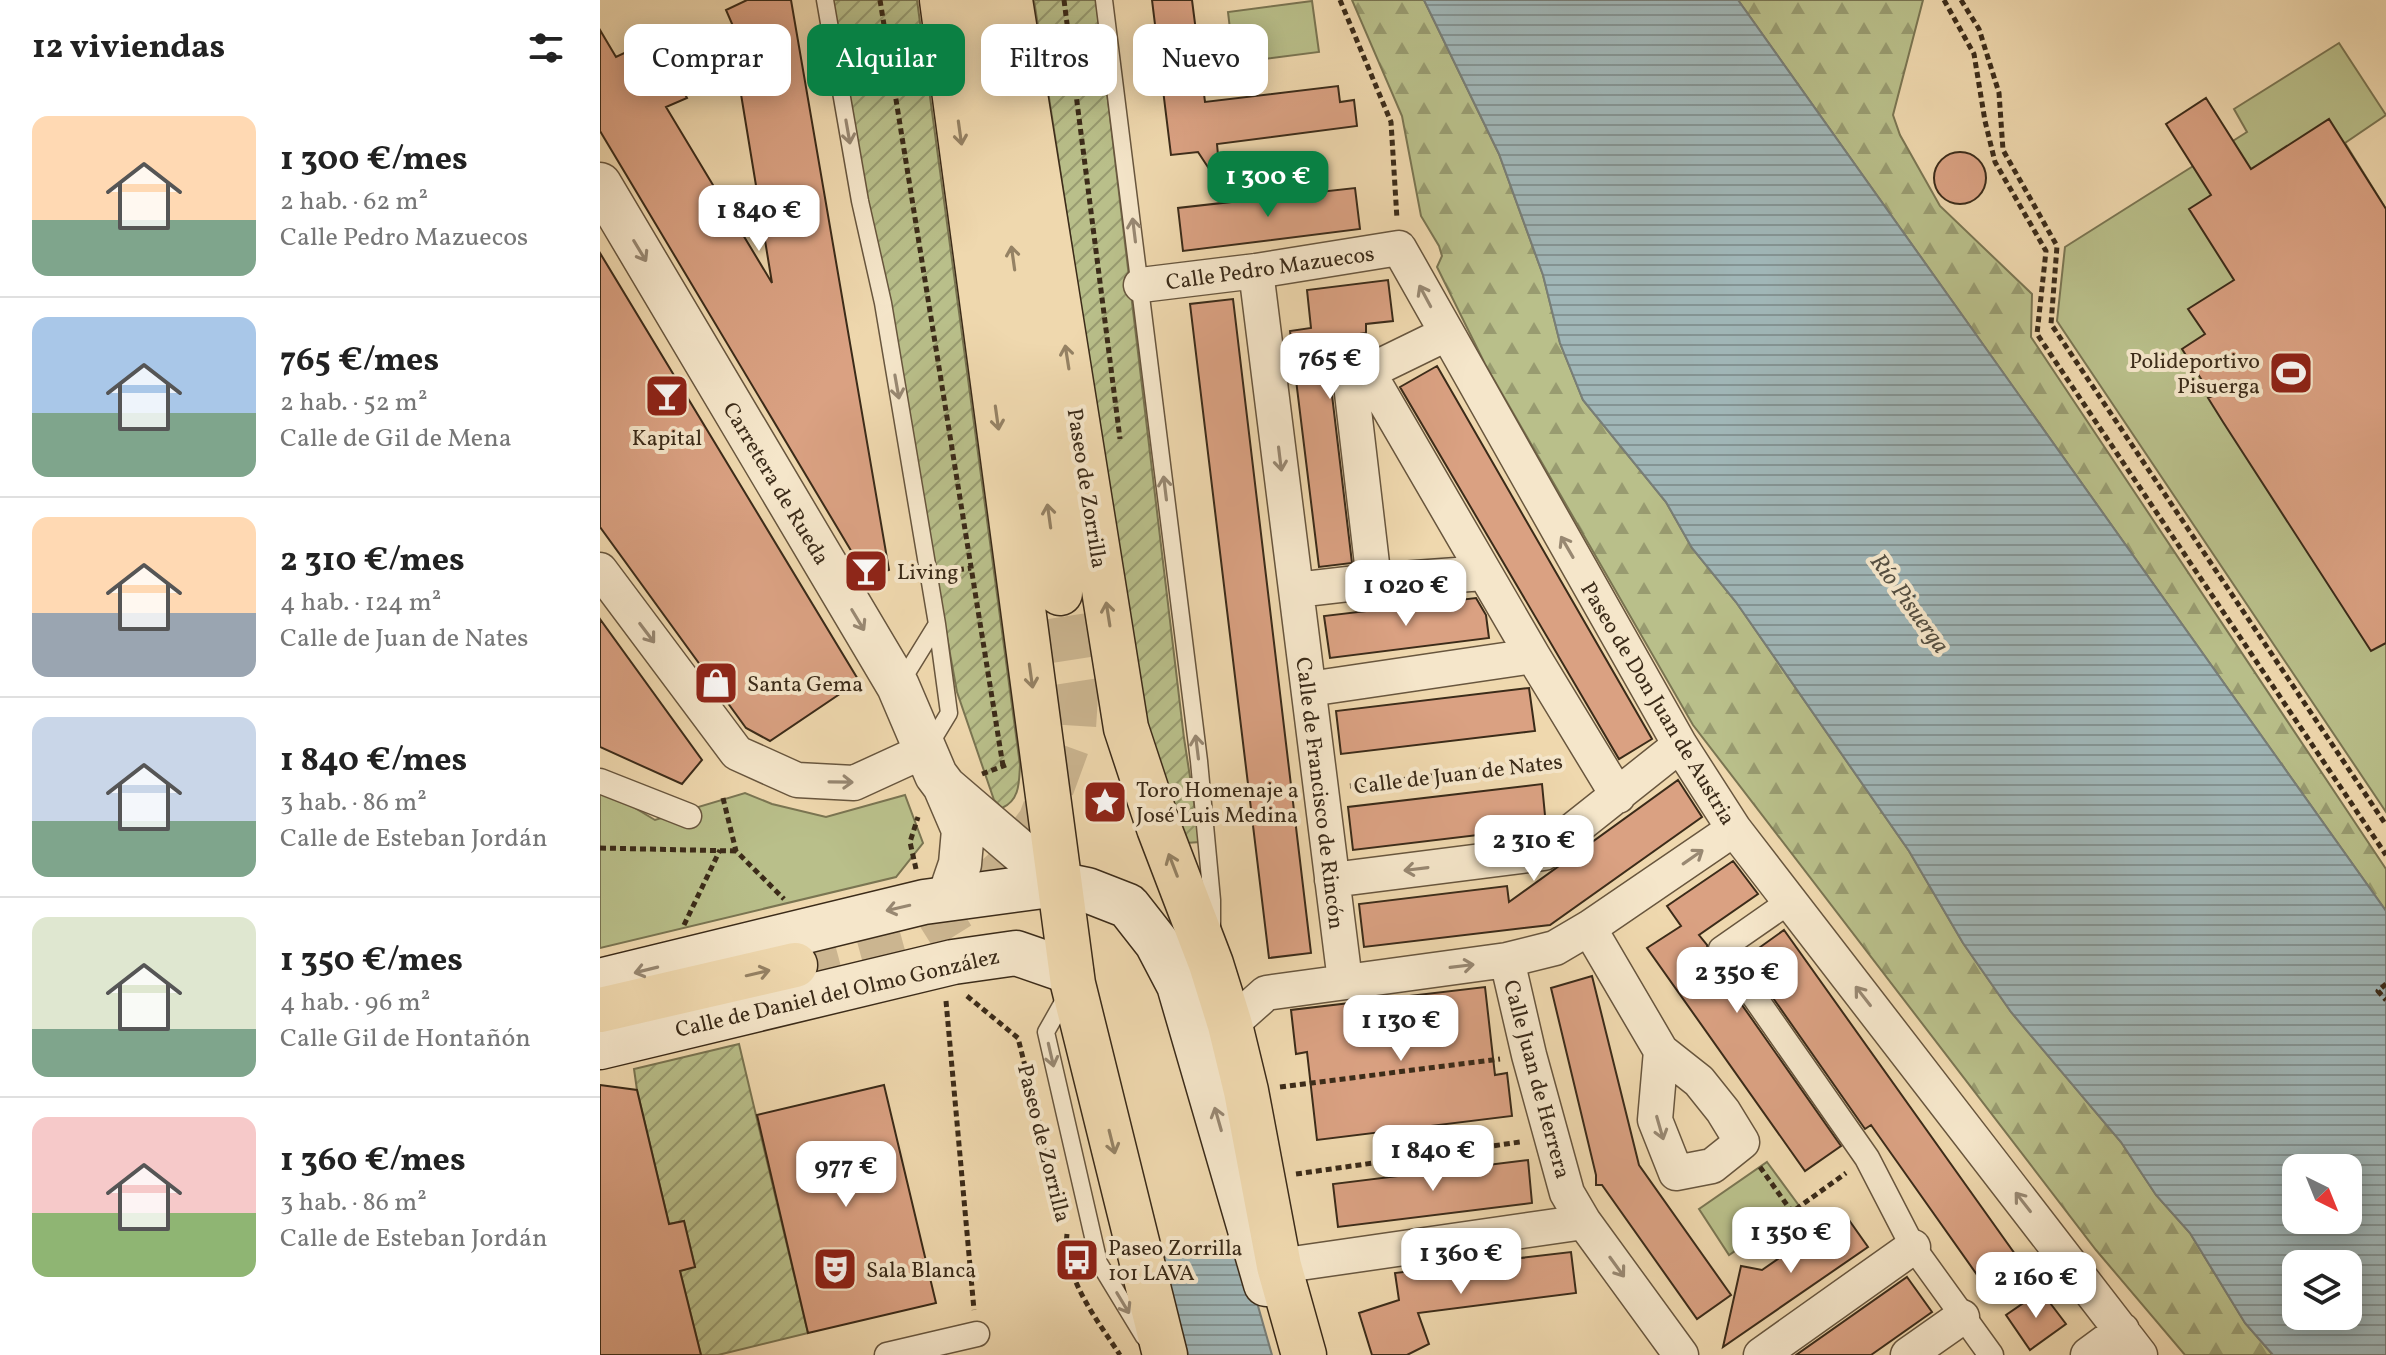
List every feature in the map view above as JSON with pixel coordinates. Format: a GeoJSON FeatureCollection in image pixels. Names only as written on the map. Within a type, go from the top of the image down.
{"type":"FeatureCollection","features":[{"type":"Feature","properties":{"kind":"main road"},"geometry":{"type":"LineString","coordinates":[[942,0],[1022,758],[1058,884],[1072,978],[1165,1355]]}},
{"type":"Feature","properties":{"kind":"main road"},"geometry":{"type":"LineString","coordinates":[[977,0],[1060,593]]}},
{"type":"Feature","properties":{"kind":"main road","name":"Paseo de Zorrilla"},"geometry":{"type":"LineString","coordinates":[[1010,0],[1126,728],[1230,1025],[1246,1091],[1279,1266],[1304,1355]]}},
{"type":"Feature","properties":{"kind":"main road"},"geometry":{"type":"LineString","coordinates":[[600,1010],[803,947],[924,902],[934,890],[1058,884],[1087,890],[1128,906],[1157,943],[1179,985],[1286,1355]]}},
{"type":"Feature","properties":{"kind":"main road"},"geometry":{"type":"LineString","coordinates":[[600,981],[664,965],[803,947]]}},
{"type":"Feature","properties":{"kind":"main road","name":"Calle de Daniel del Olmo González"},"geometry":{"type":"LineString","coordinates":[[600,1047],[950,981],[1016,953],[1072,978]]}},
{"type":"Feature","properties":{"kind":"street","name":"Carretera de Rueda"},"geometry":{"type":"LineString","coordinates":[[600,184],[898,686],[936,775],[945,787],[1058,884]]}},
{"type":"Feature","properties":{"kind":"street","name":"Calle Pedro Mazuecos"},"geometry":{"type":"LineString","coordinates":[[1141,285],[1256,271],[1399,248]]}},
{"type":"Feature","properties":{"kind":"street","name":"Paseo de Don Juan de Austria"},"geometry":{"type":"LineString","coordinates":[[1399,248],[1680,745],[1734,829],[2131,1343]]}},
{"type":"Feature","properties":{"kind":"street","name":"Calle de Francisco de Rincón"},"geometry":{"type":"LineString","coordinates":[[1256,271],[1345,981]]}},
{"type":"Feature","properties":{"kind":"street"},"geometry":{"type":"LineString","coordinates":[[1374,581],[1352,393],[1368,372],[1446,334]]}},
{"type":"Feature","properties":{"kind":"street"},"geometry":{"type":"LineString","coordinates":[[1368,372],[1618,796]]}},
{"type":"Feature","properties":{"kind":"street"},"geometry":{"type":"LineString","coordinates":[[600,570],[737,753],[797,780],[854,783],[926,750]]}},
{"type":"Feature","properties":{"kind":"street"},"geometry":{"type":"LineString","coordinates":[[1296,590],[1484,573]]}},
{"type":"Feature","properties":{"kind":"street"},"geometry":{"type":"LineString","coordinates":[[1309,689],[1533,656]]}},
{"type":"Feature","properties":{"kind":"street"},"geometry":{"type":"LineString","coordinates":[[1332,880],[1544,853],[1680,745]]}},
{"type":"Feature","properties":{"kind":"street"},"geometry":{"type":"LineString","coordinates":[[600,781],[689,816]]}},
{"type":"Feature","properties":{"kind":"street","name":"Carretera de Rueda"},"geometry":{"type":"LineString","coordinates":[[934,890],[960,864],[963,830],[945,787]]}},
{"type":"Feature","properties":{"kind":"street"},"geometry":{"type":"LineString","coordinates":[[1230,1025],[1266,993],[1507,960],[1555,948],[1734,829]]}},
{"type":"Feature","properties":{"kind":"street"},"geometry":{"type":"LineString","coordinates":[[1790,901],[1721,949],[1867,1158],[1913,1247],[1991,1355]]}},
{"type":"Feature","properties":{"kind":"street"},"geometry":{"type":"LineString","coordinates":[[1589,928],[1661,1051],[1699,1081],[1742,1142],[1712,1166],[1676,1173],[1655,1120],[1661,1051]]}},
{"type":"Feature","properties":{"kind":"street","name":"Calle Juan de Herrera"},"geometry":{"type":"LineString","coordinates":[[1507,960],[1567,1193],[1584,1222],[1681,1355]]}},
{"type":"Feature","properties":{"kind":"street"},"geometry":{"type":"LineString","coordinates":[[1279,1266],[1584,1222]]}},
{"type":"Feature","properties":{"kind":"street"},"geometry":{"type":"LineString","coordinates":[[1761,1355],[1913,1247]]}},
{"type":"Feature","properties":{"kind":"street"},"geometry":{"type":"LineString","coordinates":[[1908,1355],[1962,1317]]}},
{"type":"Feature","properties":{"kind":"street"},"geometry":{"type":"LineString","coordinates":[[887,1355],[977,1334]]}},
{"type":"Feature","properties":{"kind":"street"},"geometry":{"type":"LineString","coordinates":[[2088,1355],[2131,1343]]}},
{"type":"Feature","properties":{"kind":"lane"},"geometry":{"type":"LineString","coordinates":[[825,0],[860,201],[883,303],[949,713],[926,750]]}},
{"type":"Feature","properties":{"kind":"lane","name":"Paseo de Zorrilla"},"geometry":{"type":"LineString","coordinates":[[1104,0],[1199,761],[1212,900],[1211,964]]}},
{"type":"Feature","properties":{"kind":"lane"},"geometry":{"type":"LineString","coordinates":[[898,686],[937,624]]}},
{"type":"Feature","properties":{"kind":"lane","name":"Paseo de Zorrilla"},"geometry":{"type":"LineString","coordinates":[[1072,978],[1046,1032],[1099,1263],[1154,1355]]}},
{"type":"Feature","properties":{"kind":"path"},"geometry":{"type":"LineString","coordinates":[[880,0],[1022,758],[945,787],[924,799],[910,842],[934,890]]}},
{"type":"Feature","properties":{"kind":"path"},"geometry":{"type":"LineString","coordinates":[[1064,0],[1121,443]]}},
{"type":"Feature","properties":{"kind":"path"},"geometry":{"type":"LineString","coordinates":[[1340,0],[1391,122],[1399,248]]}},
{"type":"Feature","properties":{"kind":"path"},"geometry":{"type":"LineString","coordinates":[[1944,0],[1974,54],[1995,162],[2046,251],[2037,334],[2386,855]]}},
{"type":"Feature","properties":{"kind":"path"},"geometry":{"type":"LineString","coordinates":[[1961,0],[1979,29],[1999,93],[2003,150],[2057,246],[2051,324],[2386,825]]}},
{"type":"Feature","properties":{"kind":"path","name":"Calle de Juan de Nates"},"geometry":{"type":"LineString","coordinates":[[1321,790],[1594,756]]}},
{"type":"Feature","properties":{"kind":"path"},"geometry":{"type":"LineString","coordinates":[[723,798],[736,851],[803,947]]}},
{"type":"Feature","properties":{"kind":"path"},"geometry":{"type":"LineString","coordinates":[[600,848],[736,851]]}},
{"type":"Feature","properties":{"kind":"path"},"geometry":{"type":"LineString","coordinates":[[664,965],[720,850]]}},
{"type":"Feature","properties":{"kind":"path"},"geometry":{"type":"LineString","coordinates":[[950,981],[977,1334]]}},
{"type":"Feature","properties":{"kind":"path","name":"Paseo de Zorrilla"},"geometry":{"type":"LineString","coordinates":[[950,981],[1018,1038],[1049,1159]]}},
{"type":"Feature","properties":{"kind":"path"},"geometry":{"type":"LineString","coordinates":[[2386,984],[2378,991],[2386,1000]]}},
{"type":"Feature","properties":{"kind":"path"},"geometry":{"type":"LineString","coordinates":[[1246,1091],[1529,1055]]}},
{"type":"Feature","properties":{"kind":"path"},"geometry":{"type":"LineString","coordinates":[[1261,1179],[1553,1137]]}},
{"type":"Feature","properties":{"kind":"path"},"geometry":{"type":"LineString","coordinates":[[1742,1142],[1792,1212],[1867,1158]]}},
{"type":"Feature","properties":{"kind":"path","name":"Paseo de Zorrilla"},"geometry":{"type":"LineString","coordinates":[[1064,1220],[1077,1288],[1120,1355]]}},
{"type":"Feature","properties":{"kind":"green space"},"geometry":{"type":"Polygon","coordinates":[[[831,0],[917,0],[920,24],[835,24],[831,0]]]}},
{"type":"Feature","properties":{"kind":"green space"},"geometry":{"type":"Polygon","coordinates":[[[1034,0],[1096,0],[1099,24],[1038,24],[1034,0]]]}},
{"type":"Feature","properties":{"kind":"green space"},"geometry":{"type":"Polygon","coordinates":[[[1352,0],[1424,0],[1499,154],[1543,275],[1560,343],[1583,400],[1666,502],[1692,548],[1736,602],[1909,851],[1963,943],[2011,1012],[2121,1142],[2156,1195],[2190,1233],[2245,1323],[2273,1355],[2185,1355],[2096,1250],[1693,725],[1485,364],[1437,267],[1442,256],[1421,216],[1402,116],[1352,0]]]}},
{"type":"Feature","properties":{"kind":"green space"},"geometry":{"type":"Polygon","coordinates":[[[1738,0],[1923,0],[1893,115],[1900,135],[1940,206],[2032,294],[2031,337],[2386,869],[2386,911],[1738,0]]]}},
{"type":"Feature","properties":{"kind":"green space"},"geometry":{"type":"Polygon","coordinates":[[[1312,1],[1319,52],[1268,59],[1268,24],[1229,24],[1228,12],[1312,1]]]}},
{"type":"Feature","properties":{"kind":"green space"},"geometry":{"type":"Polygon","coordinates":[[[2339,43],[2386,115],[2345,143],[2386,209],[2386,812],[2057,321],[2065,247],[2247,132],[2234,109],[2339,43]]]}},
{"type":"Feature","properties":{"kind":"green space"},"geometry":{"type":"Polygon","coordinates":[[[848,96],[930,96],[1020,765],[1015,795],[1002,808],[994,800],[957,692],[848,96]]]}},
{"type":"Feature","properties":{"kind":"green space"},"geometry":{"type":"Polygon","coordinates":[[[1049,96],[1107,96],[1184,738],[1200,842],[1186,843],[1134,706],[1049,96]]]}},
{"type":"Feature","properties":{"kind":"green space"},"geometry":{"type":"Polygon","coordinates":[[[600,787],[655,820],[745,793],[772,804],[826,817],[905,795],[923,843],[896,877],[600,948],[600,787]]]}},
{"type":"Feature","properties":{"kind":"green space"},"geometry":{"type":"Polygon","coordinates":[[[739,1044],[808,1333],[718,1355],[701,1355],[680,1271],[695,1266],[684,1221],[669,1224],[634,1069],[739,1044]]]}},
{"type":"Feature","properties":{"kind":"green space"},"geometry":{"type":"Polygon","coordinates":[[[1767,1162],[1800,1207],[1729,1255],[1699,1209],[1767,1162]]]}},
{"type":"Feature","properties":{"kind":"water","name":"Río Pisuerga"},"geometry":{"type":"Polygon","coordinates":[[[1424,0],[1738,0],[2386,911],[2386,1355],[2273,1355],[2245,1323],[2190,1233],[2156,1195],[2121,1142],[2011,1012],[1963,943],[1909,851],[1736,602],[1692,548],[1666,502],[1583,400],[1560,343],[1543,275],[1499,154],[1424,0]]]}},
{"type":"Feature","properties":{"kind":"water"},"geometry":{"type":"Polygon","coordinates":[[[1238,1236],[1272,1355],[1188,1355],[1161,1258],[1238,1236]]]}},
{"type":"Feature","properties":{"kind":"building"},"geometry":{"type":"Polygon","coordinates":[[[747,0],[791,0],[889,570],[868,579],[600,131],[600,30],[616,57],[624,53],[624,96],[686,96],[666,107],[772,283],[741,96],[791,96],[791,24],[732,24],[726,10],[747,0]]]}},
{"type":"Feature","properties":{"kind":"building"},"geometry":{"type":"Polygon","coordinates":[[[1152,0],[1192,0],[1195,24],[1155,24],[1152,0]]]}},
{"type":"Feature","properties":{"kind":"building"},"geometry":{"type":"Polygon","coordinates":[[[1338,86],[1340,102],[1354,100],[1357,126],[1217,144],[1221,187],[1198,152],[1171,155],[1164,96],[1204,96],[1205,102],[1338,86]]]}},
{"type":"Feature","properties":{"kind":"building","name":"Polideportivo Pisuerga"},"geometry":{"type":"Polygon","coordinates":[[[2206,98],[2251,169],[2329,119],[2386,209],[2386,643],[2371,651],[2223,422],[2208,398],[2212,396],[2182,349],[2205,334],[2188,309],[2234,280],[2189,209],[2211,195],[2166,124],[2206,98]]]}},
{"type":"Feature","properties":{"kind":"building"},"geometry":{"type":"Polygon","coordinates":[[[1960,152],[1978,160],[1986,178],[1978,196],[1960,204],[1942,196],[1934,178],[1942,160],[1960,152]]]}},
{"type":"Feature","properties":{"kind":"building"},"geometry":{"type":"Polygon","coordinates":[[[1355,188],[1360,229],[1183,251],[1178,208],[1355,188]]]}},
{"type":"Feature","properties":{"kind":"building"},"geometry":{"type":"Polygon","coordinates":[[[600,253],[859,681],[770,741],[746,728],[600,527],[600,253]]]}},
{"type":"Feature","properties":{"kind":"building"},"geometry":{"type":"Polygon","coordinates":[[[1388,280],[1393,321],[1366,324],[1366,333],[1333,338],[1338,378],[1332,395],[1352,563],[1319,567],[1290,331],[1311,328],[1307,290],[1388,280]]]}},
{"type":"Feature","properties":{"kind":"building"},"geometry":{"type":"Polygon","coordinates":[[[1233,299],[1311,953],[1269,958],[1190,304],[1233,299]]]}},
{"type":"Feature","properties":{"kind":"building"},"geometry":{"type":"Polygon","coordinates":[[[1437,366],[1652,739],[1619,759],[1400,387],[1437,366]]]}},
{"type":"Feature","properties":{"kind":"building"},"geometry":{"type":"Polygon","coordinates":[[[1476,598],[1486,615],[1489,638],[1330,658],[1324,616],[1476,598]]]}},
{"type":"Feature","properties":{"kind":"building"},"geometry":{"type":"Polygon","coordinates":[[[600,619],[702,760],[682,784],[600,747],[600,619]]]}},
{"type":"Feature","properties":{"kind":"building"},"geometry":{"type":"Polygon","coordinates":[[[1529,688],[1535,731],[1341,754],[1336,711],[1529,688]]]}},
{"type":"Feature","properties":{"kind":"building"},"geometry":{"type":"Polygon","coordinates":[[[1678,780],[1702,817],[1550,925],[1364,947],[1359,904],[1507,886],[1509,902],[1678,780]]]}},
{"type":"Feature","properties":{"kind":"building"},"geometry":{"type":"Polygon","coordinates":[[[1542,784],[1544,827],[1353,850],[1348,807],[1542,784]]]}},
{"type":"Feature","properties":{"kind":"building"},"geometry":{"type":"Polygon","coordinates":[[[1733,861],[1758,894],[1699,935],[1707,945],[1709,958],[1841,1146],[1805,1171],[1647,948],[1681,926],[1667,906],[1733,861]]]}},
{"type":"Feature","properties":{"kind":"building"},"geometry":{"type":"Polygon","coordinates":[[[1784,930],[2015,1254],[1980,1279],[1871,1125],[1865,1129],[1745,958],[1784,930]]]}},
{"type":"Feature","properties":{"kind":"building"},"geometry":{"type":"Polygon","coordinates":[[[1592,976],[1639,1165],[1731,1295],[1697,1319],[1602,1185],[1596,1185],[1551,988],[1592,976]]]}},
{"type":"Feature","properties":{"kind":"building"},"geometry":{"type":"Polygon","coordinates":[[[1485,987],[1495,1075],[1507,1073],[1512,1116],[1317,1140],[1307,1052],[1296,1054],[1291,1010],[1485,987]]]}},
{"type":"Feature","properties":{"kind":"building"},"geometry":{"type":"Polygon","coordinates":[[[600,1085],[637,1090],[669,1224],[684,1221],[695,1267],[680,1271],[701,1355],[600,1355],[600,1085]]]}},
{"type":"Feature","properties":{"kind":"building"},"geometry":{"type":"Polygon","coordinates":[[[884,1085],[936,1303],[808,1333],[757,1115],[884,1085]]]}},
{"type":"Feature","properties":{"kind":"building"},"geometry":{"type":"Polygon","coordinates":[[[1528,1160],[1532,1203],[1338,1227],[1333,1184],[1528,1160]]]}},
{"type":"Feature","properties":{"kind":"building"},"geometry":{"type":"Polygon","coordinates":[[[1844,1213],[1868,1247],[1723,1347],[1741,1266],[1762,1270],[1844,1213]]]}},
{"type":"Feature","properties":{"kind":"building"},"geometry":{"type":"Polygon","coordinates":[[[1571,1252],[1576,1293],[1418,1313],[1429,1344],[1407,1355],[1372,1355],[1359,1313],[1399,1300],[1395,1273],[1571,1252]]]}},
{"type":"Feature","properties":{"kind":"building"},"geometry":{"type":"Polygon","coordinates":[[[1907,1277],[1932,1312],[1871,1355],[1796,1355],[1907,1277]]]}},
{"type":"Feature","properties":{"kind":"building"},"geometry":{"type":"Polygon","coordinates":[[[2041,1291],[2066,1324],[2030,1350],[2006,1315],[2041,1291]]]}},
{"type":"Feature","properties":{"kind":"tunnel"},"geometry":{"type":"LineString","coordinates":[[795,965],[921,931],[969,901],[1004,870],[1040,821],[1074,728],[1076,696],[1060,593]]}},
{"type":"Feature","properties":{"kind":"place","name":"Polideportivo Pisuerga"},"geometry":{"type":"Point","coordinates":[2291,373]}},
{"type":"Feature","properties":{"kind":"place","name":"Kapital"},"geometry":{"type":"Point","coordinates":[667,396]}},
{"type":"Feature","properties":{"kind":"place","name":"Living"},"geometry":{"type":"Point","coordinates":[866,571]}},
{"type":"Feature","properties":{"kind":"place","name":"Santa Gema"},"geometry":{"type":"Point","coordinates":[716,683]}},
{"type":"Feature","properties":{"kind":"place","name":"Toro Homenaje a José Luis Medina"},"geometry":{"type":"Point","coordinates":[1105,802]}},
{"type":"Feature","properties":{"kind":"place","name":"Paseo Zorrilla 101 LAVA"},"geometry":{"type":"Point","coordinates":[1077,1260]}},
{"type":"Feature","properties":{"kind":"place","name":"Sala Blanca"},"geometry":{"type":"Point","coordinates":[835,1269]}}]}
